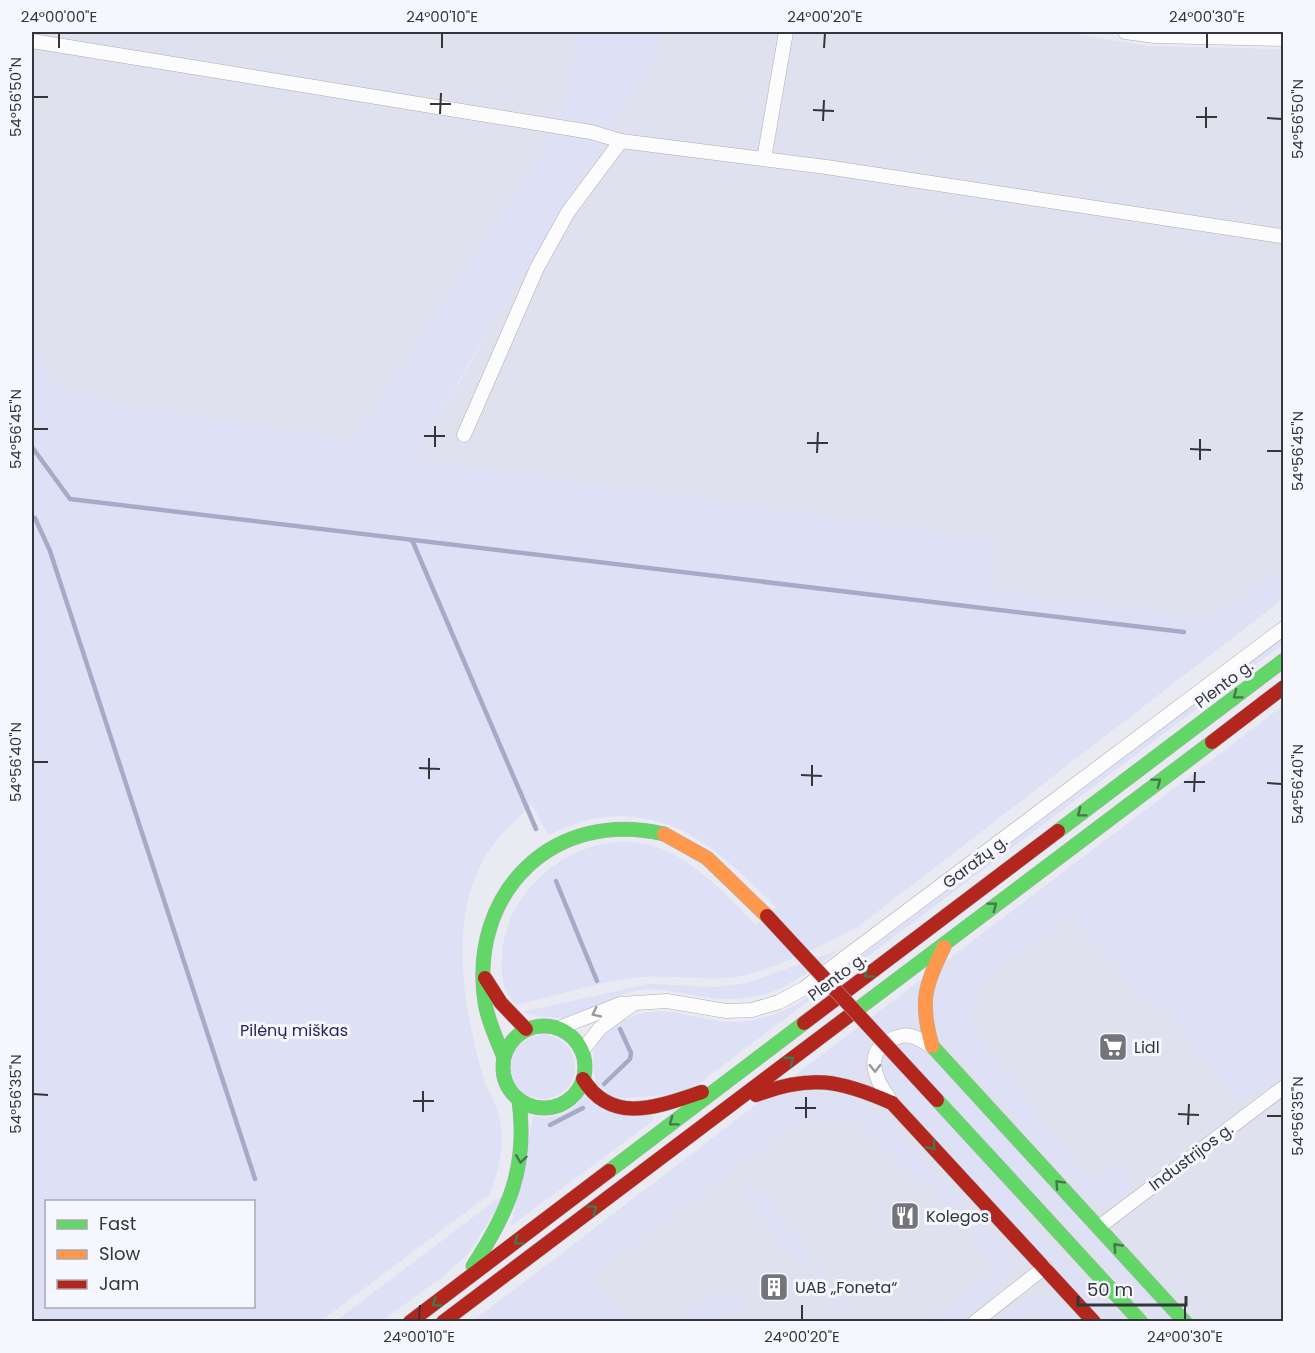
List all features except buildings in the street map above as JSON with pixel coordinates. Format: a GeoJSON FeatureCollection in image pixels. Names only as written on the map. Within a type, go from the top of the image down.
{"type":"FeatureCollection","features":[{"type":"Feature","properties":{"kind":"main road","name":"Plento g."},"geometry":{"type":"LineString","coordinates":[[410,1322],[1284,660]]}},
{"type":"Feature","properties":{"kind":"main road"},"geometry":{"type":"LineString","coordinates":[[443,1322],[1284,687]]}},
{"type":"Feature","properties":{"kind":"main road"},"geometry":{"type":"LineString","coordinates":[[461,1284],[492,1239],[512,1201],[523,1138],[519,1101],[504,1081],[503,1055],[489,1024],[485,1002],[485,978],[492,921],[500,900],[514,880],[551,847],[574,836],[620,827],[643,829],[685,843],[728,875],[1141,1322]]}},
{"type":"Feature","properties":{"kind":"main road"},"geometry":{"type":"LineString","coordinates":[[947,941],[926,983],[922,999],[923,1017],[932,1046],[1185,1322]]}},
{"type":"Feature","properties":{"kind":"main road"},"geometry":{"type":"LineString","coordinates":[[485,978],[501,1003],[526,1029]]}},
{"type":"Feature","properties":{"kind":"main road"},"geometry":{"type":"LineString","coordinates":[[503,1055],[516,1036],[526,1029],[537,1026],[559,1028],[569,1034],[582,1051],[585,1060],[586,1087],[599,1101],[615,1108],[653,1107],[719,1086]]}},
{"type":"Feature","properties":{"kind":"main road"},"geometry":{"type":"LineString","coordinates":[[519,1101],[544,1109],[557,1106],[569,1100],[584,1079]]}},
{"type":"Feature","properties":{"kind":"main road"},"geometry":{"type":"LineString","coordinates":[[727,1108],[772,1087],[817,1079],[850,1084],[892,1103],[1094,1322]]}},
{"type":"Feature","properties":{"kind":"street"},"geometry":{"type":"LineString","coordinates":[[764,159],[786,32]]}},
{"type":"Feature","properties":{"kind":"street"},"geometry":{"type":"LineString","coordinates":[[1125,32],[1155,36],[1284,39]]}},
{"type":"Feature","properties":{"kind":"street"},"geometry":{"type":"LineString","coordinates":[[32,41],[591,132],[621,141],[764,159],[1281,236]]}},
{"type":"Feature","properties":{"kind":"street"},"geometry":{"type":"LineString","coordinates":[[464,435],[537,268],[568,212],[621,141]]}},
{"type":"Feature","properties":{"kind":"street","name":"Garažų g."},"geometry":{"type":"LineString","coordinates":[[559,1028],[569,1027],[604,1009],[635,1002],[667,1001],[726,1011],[752,1010],[779,1002],[803,989],[1284,628]]}},
{"type":"Feature","properties":{"kind":"street"},"geometry":{"type":"LineString","coordinates":[[582,1051],[600,1028],[635,1002]]}},
{"type":"Feature","properties":{"kind":"street"},"geometry":{"type":"LineString","coordinates":[[892,1103],[875,1076],[873,1065],[877,1051],[888,1041],[910,1035],[932,1046]]}},
{"type":"Feature","properties":{"kind":"street","name":"Industrijos g."},"geometry":{"type":"LineString","coordinates":[[1099,1227],[1284,1087]]}},
{"type":"Feature","properties":{"kind":"street"},"geometry":{"type":"LineString","coordinates":[[975,1322],[1045,1267]]}},
{"type":"Feature","properties":{"kind":"shaded area"},"geometry":{"type":"Polygon","coordinates":[[[32,32],[579,32],[558,128],[353,440],[107,402],[54,386],[32,329],[32,32]]]}},
{"type":"Feature","properties":{"kind":"shaded area"},"geometry":{"type":"Polygon","coordinates":[[[663,32],[1064,32],[1148,46],[1283,49],[1283,567],[1213,618],[989,591],[993,540],[415,459],[513,289],[650,65],[663,32]]]}},
{"type":"Feature","properties":{"kind":"shaded area"},"geometry":{"type":"Polygon","coordinates":[[[1283,706],[1283,1321],[472,1322],[765,1098],[1283,706]]]}},
{"type":"Feature","properties":{"kind":"green space","name":"Pilėnų miškas"},"geometry":{"type":"Polygon","coordinates":[[[579,32],[663,32],[650,65],[468,365],[416,459],[993,540],[989,591],[1213,618],[1283,567],[1283,599],[859,926],[813,950],[742,976],[632,978],[516,1005],[508,995],[503,978],[502,959],[506,931],[518,904],[536,881],[558,863],[584,849],[612,843],[641,843],[669,852],[705,875],[756,925],[776,907],[716,852],[695,837],[672,826],[648,819],[621,816],[586,820],[548,835],[532,805],[503,833],[488,852],[475,878],[467,905],[463,932],[462,961],[469,1018],[482,1073],[501,1126],[502,1147],[489,1195],[321,1321],[32,1321],[32,329],[54,386],[107,402],[353,440],[558,128],[579,32]]]}},
{"type":"Feature","properties":{"kind":"green space"},"geometry":{"type":"Polygon","coordinates":[[[1283,636],[1283,644],[701,1082],[678,1094],[614,1099],[596,1083],[593,1059],[597,1044],[608,1031],[624,1020],[658,1011],[739,1022],[764,1017],[796,1005],[1283,636]]]}},
{"type":"Feature","properties":{"kind":"green space"},"geometry":{"type":"Polygon","coordinates":[[[1283,706],[1283,1072],[1247,1100],[1241,1101],[1233,1095],[1172,1016],[1138,993],[1107,954],[1093,944],[1071,915],[976,987],[972,1027],[1091,1183],[1118,1163],[1131,1181],[1128,1193],[1119,1200],[1093,1201],[944,1040],[935,1010],[939,986],[953,963],[973,941],[1283,706]]]}},
{"type":"Feature","properties":{"kind":"green space"},"geometry":{"type":"Polygon","coordinates":[[[841,949],[793,982],[762,995],[726,999],[648,989],[622,995],[572,1017],[547,1017],[522,1012],[648,984],[716,987],[747,983],[841,949]]]}},
{"type":"Feature","properties":{"kind":"green space"},"geometry":{"type":"Polygon","coordinates":[[[919,981],[914,1025],[889,1030],[875,1039],[867,1054],[863,1079],[798,1073],[919,981]]]}},
{"type":"Feature","properties":{"kind":"green space"},"geometry":{"type":"Polygon","coordinates":[[[543,1035],[561,1041],[569,1049],[575,1067],[569,1085],[561,1093],[543,1099],[525,1093],[517,1085],[511,1067],[517,1049],[525,1041],[543,1035]]]}},
{"type":"Feature","properties":{"kind":"green space"},"geometry":{"type":"Polygon","coordinates":[[[908,1045],[922,1047],[1174,1321],[1158,1321],[1041,1194],[1021,1212],[1121,1321],[1105,1321],[889,1088],[883,1063],[897,1047],[908,1045]]]}},
{"type":"Feature","properties":{"kind":"green space"},"geometry":{"type":"Polygon","coordinates":[[[817,1092],[852,1098],[883,1117],[1011,1254],[1009,1273],[982,1300],[953,1321],[928,1321],[995,1269],[927,1179],[919,1185],[905,1166],[860,1122],[805,1116],[592,1276],[629,1321],[472,1322],[765,1098],[769,1104],[790,1095],[817,1092]]]}},
{"type":"Feature","properties":{"kind":"green space"},"geometry":{"type":"Polygon","coordinates":[[[583,1096],[653,1115],[654,1120],[511,1226],[533,1117],[556,1116],[568,1112],[583,1096]]]}},
{"type":"Feature","properties":{"kind":"green space"},"geometry":{"type":"Polygon","coordinates":[[[747,1184],[755,1192],[761,1191],[859,1321],[851,1321],[806,1262],[800,1266],[739,1187],[747,1184]]]}},
{"type":"Feature","properties":{"kind":"green space"},"geometry":{"type":"Polygon","coordinates":[[[508,1191],[468,1254],[446,1274],[382,1321],[334,1322],[508,1191]]]}},
{"type":"Feature","properties":{"kind":"green space"},"geometry":{"type":"Polygon","coordinates":[[[719,1292],[724,1301],[738,1292],[745,1301],[717,1321],[679,1321],[719,1292]]]}},
{"type":"Feature","properties":{"kind":"green space"},"geometry":{"type":"Polygon","coordinates":[[[1041,1295],[1056,1299],[1076,1321],[1046,1321],[1033,1308],[1015,1321],[990,1321],[1030,1298],[1041,1295]]]}},
{"type":"Feature","properties":{"kind":"waterway"},"geometry":{"type":"LineString","coordinates":[[32,447],[70,499],[1184,632]]}},
{"type":"Feature","properties":{"kind":"waterway"},"geometry":{"type":"LineString","coordinates":[[32,517],[35,518],[50,551],[255,1179]]}},
{"type":"Feature","properties":{"kind":"waterway"},"geometry":{"type":"LineString","coordinates":[[412,540],[536,829]]}},
{"type":"Feature","properties":{"kind":"waterway"},"geometry":{"type":"LineString","coordinates":[[556,881],[597,981]]}},
{"type":"Feature","properties":{"kind":"waterway"},"geometry":{"type":"LineString","coordinates":[[604,1084],[630,1059],[631,1053],[620,1029]]}},
{"type":"Feature","properties":{"kind":"waterway"},"geometry":{"type":"LineString","coordinates":[[550,1125],[583,1108]]}},
{"type":"Feature","properties":{"kind":"traffic: fast"},"geometry":{"type":"LineString","coordinates":[[1058,831],[1284,660]]}},
{"type":"Feature","properties":{"kind":"traffic: fast"},"geometry":{"type":"LineString","coordinates":[[854,1012],[1212,742]]}},
{"type":"Feature","properties":{"kind":"traffic: fast"},"geometry":{"type":"LineString","coordinates":[[503,1055],[486,1010],[483,963],[490,926],[505,894],[527,867],[555,847],[587,834],[624,829],[664,834]]}},
{"type":"Feature","properties":{"kind":"traffic: fast"},"geometry":{"type":"LineString","coordinates":[[609,1171],[804,1023]]}},
{"type":"Feature","properties":{"kind":"traffic: fast"},"geometry":{"type":"LineString","coordinates":[[536,1026],[552,1026],[567,1033],[578,1044],[585,1059],[585,1067],[582,1083],[573,1096],[552,1108],[536,1108],[521,1101],[510,1090],[503,1075],[503,1059],[510,1044],[521,1033],[536,1026]]}},
{"type":"Feature","properties":{"kind":"traffic: fast"},"geometry":{"type":"LineString","coordinates":[[932,1046],[1185,1322]]}},
{"type":"Feature","properties":{"kind":"traffic: fast"},"geometry":{"type":"LineString","coordinates":[[937,1100],[1031,1202]]}},
{"type":"Feature","properties":{"kind":"traffic: fast"},"geometry":{"type":"LineString","coordinates":[[473,1266],[497,1226],[513,1188],[521,1147],[519,1101]]}},
{"type":"Feature","properties":{"kind":"traffic: fast"},"geometry":{"type":"LineString","coordinates":[[1031,1202],[1141,1322]]}},
{"type":"Feature","properties":{"kind":"traffic: slow"},"geometry":{"type":"LineString","coordinates":[[664,834],[707,858],[767,916]]}},
{"type":"Feature","properties":{"kind":"traffic: slow"},"geometry":{"type":"LineString","coordinates":[[932,1046],[926,1018],[926,995],[932,973],[944,947]]}},
{"type":"Feature","properties":{"kind":"traffic: jam"},"geometry":{"type":"LineString","coordinates":[[1212,742],[1284,687]]}},
{"type":"Feature","properties":{"kind":"traffic: jam"},"geometry":{"type":"LineString","coordinates":[[804,1023],[1058,831]]}},
{"type":"Feature","properties":{"kind":"traffic: jam"},"geometry":{"type":"LineString","coordinates":[[767,916],[937,1100]]}},
{"type":"Feature","properties":{"kind":"traffic: jam"},"geometry":{"type":"LineString","coordinates":[[485,978],[501,1003],[526,1029]]}},
{"type":"Feature","properties":{"kind":"traffic: jam"},"geometry":{"type":"LineString","coordinates":[[443,1322],[854,1012]]}},
{"type":"Feature","properties":{"kind":"traffic: jam"},"geometry":{"type":"LineString","coordinates":[[583,1079],[595,1094],[608,1103],[622,1107],[653,1106],[702,1092]]}},
{"type":"Feature","properties":{"kind":"traffic: jam"},"geometry":{"type":"LineString","coordinates":[[756,1095],[793,1084],[825,1082],[856,1089],[892,1103]]}},
{"type":"Feature","properties":{"kind":"traffic: jam"},"geometry":{"type":"LineString","coordinates":[[892,1103],[1094,1322]]}},
{"type":"Feature","properties":{"kind":"traffic: jam"},"geometry":{"type":"LineString","coordinates":[[410,1322],[609,1171]]}},
{"type":"Feature","properties":{"kind":"place","name":"Lidl"},"geometry":{"type":"Point","coordinates":[1113,1047]}},
{"type":"Feature","properties":{"kind":"place","name":"Kolegos"},"geometry":{"type":"Point","coordinates":[905,1216]}},
{"type":"Feature","properties":{"kind":"place","name":"UAB „Foneta“"},"geometry":{"type":"Point","coordinates":[774,1287]}}]}
